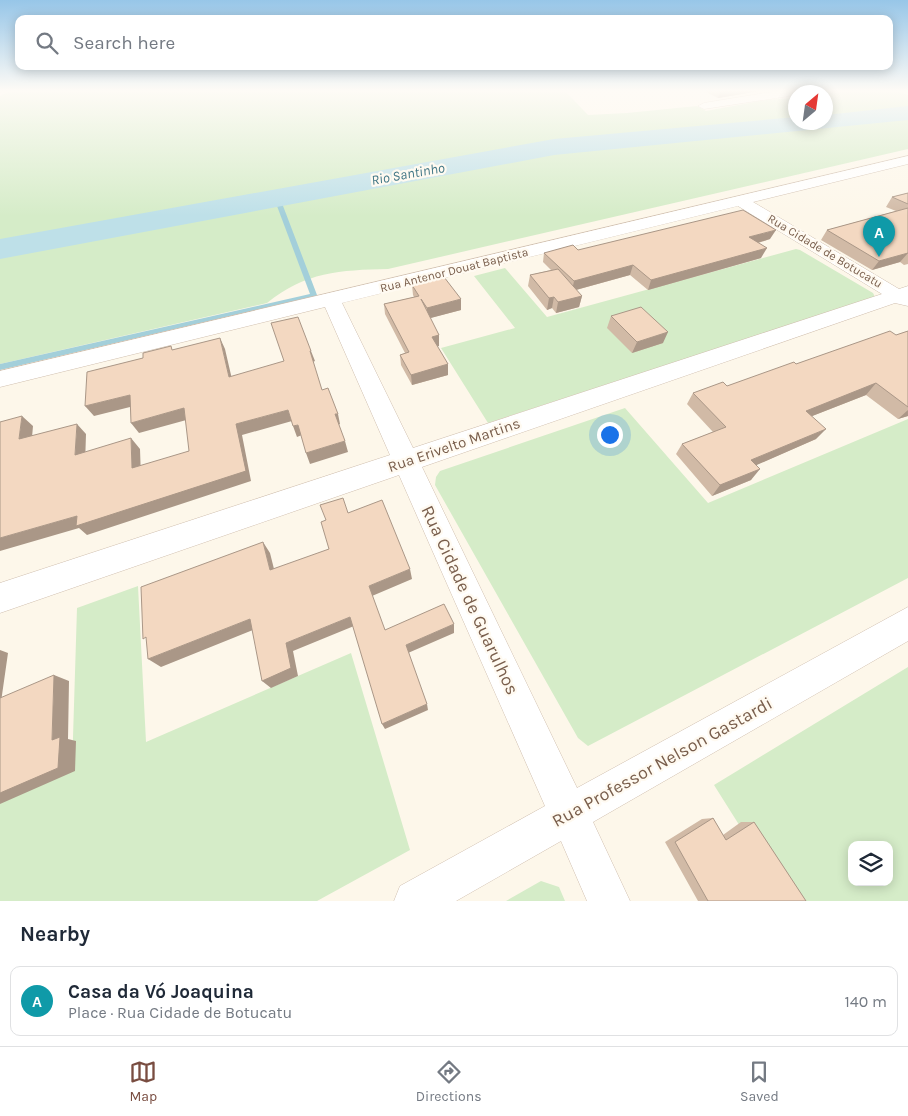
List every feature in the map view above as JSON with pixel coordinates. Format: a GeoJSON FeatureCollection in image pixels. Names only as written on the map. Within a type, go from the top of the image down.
{"type":"FeatureCollection","features":[{"type":"Feature","properties":{"kind":"street","name":"Rua Antenor Douat Baptista"},"geometry":{"type":"LineString","coordinates":[[0,379],[908,160]]}},
{"type":"Feature","properties":{"kind":"street","name":"Rua Cidade de Botucatu"},"geometry":{"type":"LineString","coordinates":[[741,201],[904,296]]}},
{"type":"Feature","properties":{"kind":"street","name":"Rua Erivelto Martins"},"geometry":{"type":"LineString","coordinates":[[0,598],[904,296]]}},
{"type":"Feature","properties":{"kind":"street","name":"Rua Cidade de Guarulhos"},"geometry":{"type":"LineString","coordinates":[[331,300],[609,901]]}},
{"type":"Feature","properties":{"kind":"street","name":"Rua Professor Nelson Gastardi"},"geometry":{"type":"LineString","coordinates":[[416,901],[908,623]]}},
{"type":"Feature","properties":{"kind":"green space"},"geometry":{"type":"Polygon","coordinates":[[[0,132],[908,132],[908,149],[388,269],[354,270],[324,275],[295,285],[267,303],[0,364],[0,132]]]}},
{"type":"Feature","properties":{"kind":"green space"},"geometry":{"type":"Polygon","coordinates":[[[796,249],[873,293],[875,297],[488,423],[441,348],[515,328],[474,276],[505,268],[547,317],[796,249]]]}},
{"type":"Feature","properties":{"kind":"green space"},"geometry":{"type":"Polygon","coordinates":[[[625,408],[708,503],[908,419],[908,578],[588,746],[578,738],[435,485],[436,477],[440,471],[625,408]]]}},
{"type":"Feature","properties":{"kind":"green space"},"geometry":{"type":"Polygon","coordinates":[[[138,586],[146,742],[351,653],[410,850],[317,901],[0,901],[0,801],[72,770],[77,608],[138,586]]]}},
{"type":"Feature","properties":{"kind":"green space"},"geometry":{"type":"Polygon","coordinates":[[[908,667],[908,901],[787,901],[714,785],[908,667]]]}},
{"type":"Feature","properties":{"kind":"green space"},"geometry":{"type":"Polygon","coordinates":[[[541,881],[559,887],[565,901],[506,901],[541,881]]]}},
{"type":"Feature","properties":{"kind":"building"},"geometry":{"type":"Polygon","coordinates":[[[908,193],[908,204],[892,197],[908,193]]]}},
{"type":"Feature","properties":{"kind":"building"},"geometry":{"type":"Polygon","coordinates":[[[908,208],[908,253],[879,261],[827,230],[908,208]]]}},
{"type":"Feature","properties":{"kind":"building"},"geometry":{"type":"Polygon","coordinates":[[[743,210],[776,230],[749,237],[767,248],[651,280],[633,265],[574,281],[544,253],[573,245],[578,250],[743,210]]]}},
{"type":"Feature","properties":{"kind":"building"},"geometry":{"type":"Polygon","coordinates":[[[558,269],[582,296],[558,302],[554,297],[549,298],[530,275],[558,269]]]}},
{"type":"Feature","properties":{"kind":"building"},"geometry":{"type":"Polygon","coordinates":[[[444,277],[461,299],[427,308],[421,299],[439,335],[432,337],[448,364],[411,375],[400,355],[409,352],[384,304],[419,296],[412,285],[444,277]]]}},
{"type":"Feature","properties":{"kind":"building"},"geometry":{"type":"Polygon","coordinates":[[[641,307],[668,332],[637,342],[611,316],[641,307]]]}},
{"type":"Feature","properties":{"kind":"building"},"geometry":{"type":"Polygon","coordinates":[[[298,317],[311,351],[322,390],[328,388],[338,414],[335,414],[345,441],[306,453],[298,425],[293,426],[288,410],[236,424],[246,471],[76,526],[77,516],[0,538],[0,422],[22,416],[19,439],[77,424],[75,455],[131,438],[132,468],[189,451],[184,408],[131,423],[130,395],[85,406],[87,372],[143,358],[143,353],[171,346],[172,350],[220,338],[229,377],[284,361],[271,323],[298,317]]]}},
{"type":"Feature","properties":{"kind":"building"},"geometry":{"type":"Polygon","coordinates":[[[890,331],[896,335],[908,331],[908,407],[876,383],[806,411],[826,429],[751,460],[760,469],[720,485],[682,444],[726,427],[693,393],[723,382],[727,386],[890,331]]]}},
{"type":"Feature","properties":{"kind":"building"},"geometry":{"type":"Polygon","coordinates":[[[343,498],[348,513],[382,500],[410,569],[369,586],[385,630],[444,604],[454,624],[406,645],[427,704],[382,724],[350,617],[286,643],[291,668],[262,681],[250,619],[148,659],[146,637],[143,639],[141,587],[263,542],[270,570],[329,549],[321,522],[326,520],[320,505],[343,498]]]}},
{"type":"Feature","properties":{"kind":"building"},"geometry":{"type":"Polygon","coordinates":[[[54,675],[52,740],[60,737],[58,768],[0,793],[0,698],[54,675]]]}},
{"type":"Feature","properties":{"kind":"building"},"geometry":{"type":"Polygon","coordinates":[[[713,818],[726,840],[754,822],[806,901],[708,901],[675,842],[713,818]]]}},
{"type":"Feature","properties":{"kind":"waterway","name":"Rio Santinho"},"geometry":{"type":"LineString","coordinates":[[0,249],[554,147],[713,132]]}},
{"type":"Feature","properties":{"kind":"waterway"},"geometry":{"type":"LineString","coordinates":[[0,367],[314,295],[277,198]]}},
{"type":"Feature","properties":{"kind":"place","name":"Casa da Vó Joaquina"},"geometry":{"type":"Point","coordinates":[879,257]}}]}
